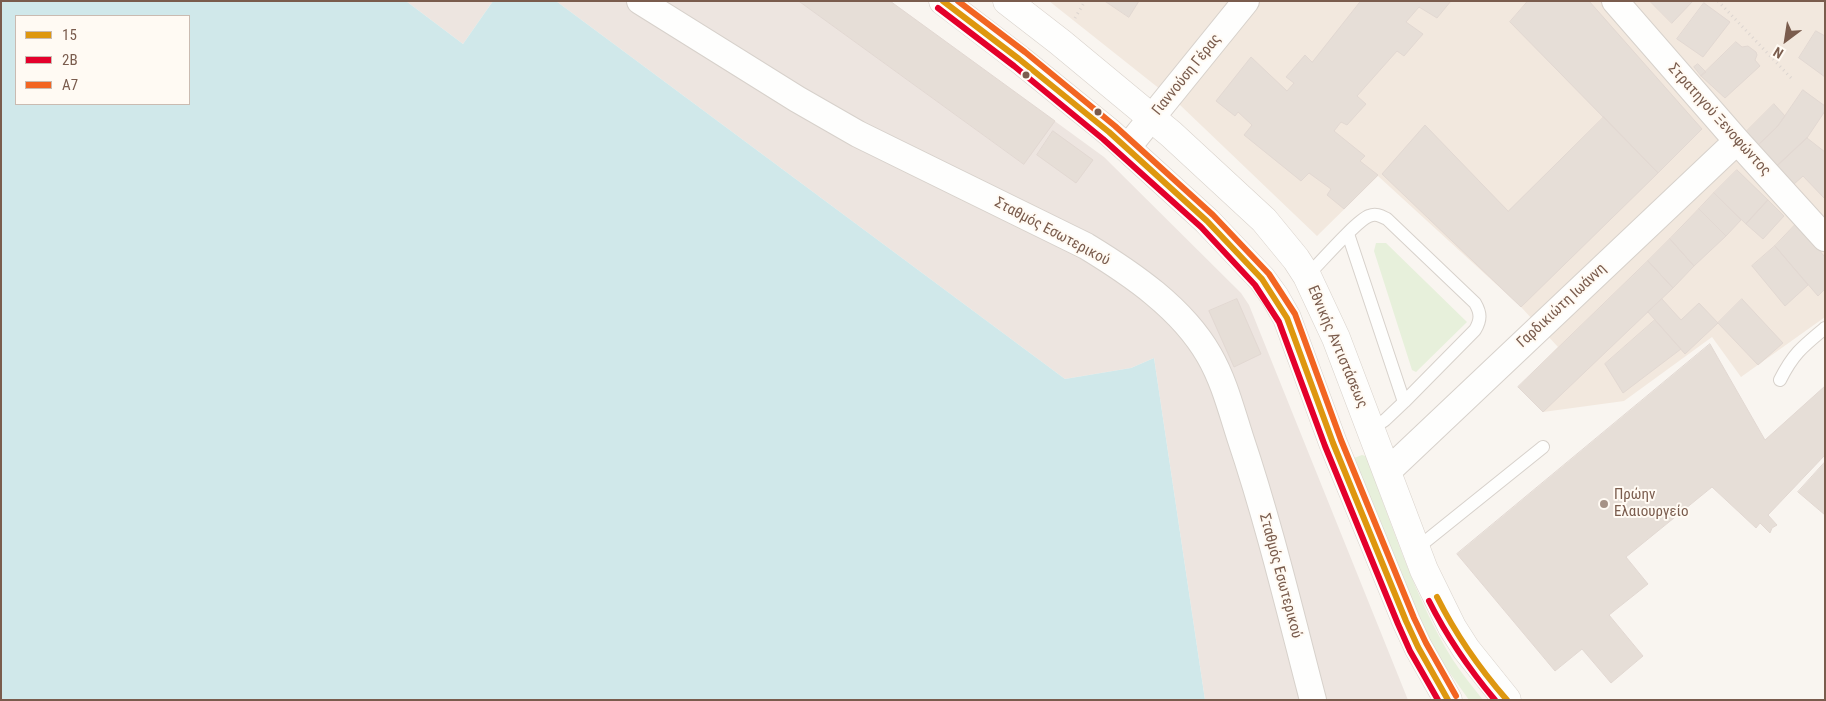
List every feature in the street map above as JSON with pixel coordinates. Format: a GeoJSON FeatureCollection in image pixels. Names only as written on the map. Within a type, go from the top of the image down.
{"type":"FeatureCollection","features":[{"type":"Feature","properties":{"kind":"main road"},"geometry":{"type":"LineString","coordinates":[[943,1],[1062,93],[1127,148],[1229,242],[1275,297],[1286,318],[1333,443],[1406,621],[1418,647],[1448,700]]}},
{"type":"Feature","properties":{"kind":"main road","name":"Εθνικής Αντιστάσεως"},"geometry":{"type":"LineString","coordinates":[[1007,1],[1060,42],[1200,160],[1264,220],[1296,259],[1307,276],[1336,338],[1424,570],[1452,627],[1480,668],[1507,700]]}},
{"type":"Feature","properties":{"kind":"main road"},"geometry":{"type":"LineString","coordinates":[[1333,443],[1370,429]]}},
{"type":"Feature","properties":{"kind":"street","name":"Σταθμός Εσωτερικού"},"geometry":{"type":"LineString","coordinates":[[640,1],[797,99],[858,134],[1086,246],[1129,274],[1166,303],[1193,332],[1204,348],[1225,388],[1267,525],[1313,700]]}},
{"type":"Feature","properties":{"kind":"street","name":"Γιαννούση Γέρας"},"geometry":{"type":"LineString","coordinates":[[1127,148],[1246,1]]}},
{"type":"Feature","properties":{"kind":"street","name":"Στρατηγού Ξενοφώντος"},"geometry":{"type":"LineString","coordinates":[[1615,1],[1737,141],[1825,238]]}},
{"type":"Feature","properties":{"kind":"street","name":"Γαρδικιώτη Ιωάννη"},"geometry":{"type":"LineString","coordinates":[[1387,472],[1737,141]]}},
{"type":"Feature","properties":{"kind":"lane"},"geometry":{"type":"LineString","coordinates":[[1307,276],[1367,216],[1381,216],[1475,303],[1479,309],[1479,323],[1475,330],[1385,420],[1370,429]]}},
{"type":"Feature","properties":{"kind":"lane"},"geometry":{"type":"LineString","coordinates":[[1348,234],[1404,402]]}},
{"type":"Feature","properties":{"kind":"lane"},"geometry":{"type":"LineString","coordinates":[[1780,380],[1790,360],[1802,346],[1825,328]]}},
{"type":"Feature","properties":{"kind":"lane"},"geometry":{"type":"LineString","coordinates":[[1416,549],[1543,447]]}},
{"type":"Feature","properties":{"kind":"path"},"geometry":{"type":"LineString","coordinates":[[1718,1],[1793,80]]}},
{"type":"Feature","properties":{"kind":"shaded area"},"geometry":{"type":"Polygon","coordinates":[[[406,1],[493,1],[463,44],[406,1]]]}},
{"type":"Feature","properties":{"kind":"shaded area"},"geometry":{"type":"Polygon","coordinates":[[[556,1],[890,1],[1104,157],[1241,293],[1249,305],[1408,700],[1205,700],[1154,358],[1131,368],[1065,379],[556,1]]]}},
{"type":"Feature","properties":{"kind":"shaded area"},"geometry":{"type":"Polygon","coordinates":[[[1049,1],[1825,1],[1825,317],[1741,377],[1712,337],[1624,401],[1543,412],[1518,387],[1558,347],[1521,307],[1378,176],[1317,236],[1180,105],[1049,1]]]}},
{"type":"Feature","properties":{"kind":"green space"},"geometry":{"type":"Polygon","coordinates":[[[1376,243],[1386,243],[1467,322],[1416,372],[1412,370],[1374,251],[1376,243]]]}},
{"type":"Feature","properties":{"kind":"green space"},"geometry":{"type":"Polygon","coordinates":[[[1362,455],[1366,456],[1405,561],[1427,613],[1453,660],[1483,700],[1469,700],[1444,665],[1423,628],[1354,458],[1362,455]]]}},
{"type":"Feature","properties":{"kind":"water"},"geometry":{"type":"Polygon","coordinates":[[[1,1],[406,1],[463,44],[493,1],[556,1],[1065,379],[1131,368],[1154,358],[1205,700],[1,700],[1,1]]]}},
{"type":"Feature","properties":{"kind":"building"},"geometry":{"type":"Polygon","coordinates":[[[799,1],[890,1],[1055,121],[1024,164],[799,1]]]}},
{"type":"Feature","properties":{"kind":"building"},"geometry":{"type":"Polygon","coordinates":[[[1105,1],[1139,1],[1129,17],[1105,1]]]}},
{"type":"Feature","properties":{"kind":"building"},"geometry":{"type":"Polygon","coordinates":[[[1361,1],[1451,1],[1437,18],[1419,7],[1406,22],[1423,34],[1404,56],[1397,51],[1357,96],[1366,104],[1347,125],[1341,122],[1334,131],[1365,156],[1360,161],[1378,175],[1344,209],[1327,195],[1331,189],[1309,173],[1301,181],[1244,135],[1252,125],[1238,112],[1235,116],[1216,101],[1251,57],[1287,91],[1294,83],[1286,77],[1305,55],[1312,62],[1361,1]]]}},
{"type":"Feature","properties":{"kind":"building"},"geometry":{"type":"Polygon","coordinates":[[[1528,1],[1589,1],[1702,129],[1658,173],[1510,22],[1528,1]]]}},
{"type":"Feature","properties":{"kind":"building"},"geometry":{"type":"Polygon","coordinates":[[[1650,1],[1693,1],[1672,23],[1650,1]]]}},
{"type":"Feature","properties":{"kind":"building"},"geometry":{"type":"Polygon","coordinates":[[[1704,3],[1730,22],[1703,57],[1677,39],[1704,3]]]}},
{"type":"Feature","properties":{"kind":"building"},"geometry":{"type":"Polygon","coordinates":[[[1816,31],[1825,36],[1825,77],[1799,58],[1816,31]]]}},
{"type":"Feature","properties":{"kind":"building"},"geometry":{"type":"Polygon","coordinates":[[[1736,42],[1742,47],[1748,46],[1756,52],[1755,60],[1760,66],[1725,98],[1701,76],[1736,42]]]}},
{"type":"Feature","properties":{"kind":"building"},"geometry":{"type":"Polygon","coordinates":[[[1698,64],[1706,72],[1701,76],[1694,67],[1698,64]]]}},
{"type":"Feature","properties":{"kind":"building"},"geometry":{"type":"Polygon","coordinates":[[[1803,90],[1825,106],[1825,111],[1807,138],[1777,166],[1757,146],[1777,127],[1803,90]]]}},
{"type":"Feature","properties":{"kind":"building"},"geometry":{"type":"Polygon","coordinates":[[[1774,104],[1785,116],[1777,127],[1757,146],[1746,132],[1774,104]]]}},
{"type":"Feature","properties":{"kind":"building"},"geometry":{"type":"Polygon","coordinates":[[[1604,117],[1658,173],[1521,307],[1382,174],[1425,125],[1508,211],[1604,117]]]}},
{"type":"Feature","properties":{"kind":"building"},"geometry":{"type":"Polygon","coordinates":[[[1053,131],[1093,160],[1076,183],[1037,155],[1053,131]]]}},
{"type":"Feature","properties":{"kind":"building"},"geometry":{"type":"Polygon","coordinates":[[[1807,138],[1825,152],[1825,199],[1803,176],[1794,184],[1777,166],[1807,138]]]}},
{"type":"Feature","properties":{"kind":"building"},"geometry":{"type":"Polygon","coordinates":[[[1737,170],[1768,200],[1746,224],[1714,193],[1737,170]]]}},
{"type":"Feature","properties":{"kind":"building"},"geometry":{"type":"Polygon","coordinates":[[[1714,193],[1741,220],[1726,236],[1699,209],[1714,193]]]}},
{"type":"Feature","properties":{"kind":"building"},"geometry":{"type":"Polygon","coordinates":[[[1768,200],[1784,216],[1763,239],[1746,224],[1768,200]]]}},
{"type":"Feature","properties":{"kind":"building"},"geometry":{"type":"Polygon","coordinates":[[[1699,209],[1726,236],[1694,266],[1670,239],[1699,209]]]}},
{"type":"Feature","properties":{"kind":"building"},"geometry":{"type":"Polygon","coordinates":[[[1796,224],[1825,257],[1825,289],[1818,296],[1775,246],[1796,224]]]}},
{"type":"Feature","properties":{"kind":"building"},"geometry":{"type":"Polygon","coordinates":[[[1670,239],[1694,266],[1673,288],[1648,261],[1670,239]]]}},
{"type":"Feature","properties":{"kind":"building"},"geometry":{"type":"Polygon","coordinates":[[[1775,246],[1808,285],[1785,306],[1752,266],[1775,246]]]}},
{"type":"Feature","properties":{"kind":"building"},"geometry":{"type":"Polygon","coordinates":[[[1648,261],[1673,288],[1543,412],[1518,387],[1648,261]]]}},
{"type":"Feature","properties":{"kind":"building"},"geometry":{"type":"Polygon","coordinates":[[[1237,299],[1261,354],[1234,367],[1209,311],[1237,299]]]}},
{"type":"Feature","properties":{"kind":"building"},"geometry":{"type":"Polygon","coordinates":[[[1662,299],[1681,320],[1699,303],[1718,323],[1685,354],[1648,312],[1662,299]]]}},
{"type":"Feature","properties":{"kind":"building"},"geometry":{"type":"Polygon","coordinates":[[[1742,299],[1783,343],[1758,365],[1718,323],[1742,299]]]}},
{"type":"Feature","properties":{"kind":"building"},"geometry":{"type":"Polygon","coordinates":[[[1655,320],[1681,349],[1623,393],[1605,364],[1655,320]]]}},
{"type":"Feature","properties":{"kind":"building","name":"Πρώην Ελαιουργείο"},"geometry":{"type":"Polygon","coordinates":[[[1710,344],[1765,440],[1825,386],[1825,455],[1768,515],[1777,525],[1772,528],[1770,533],[1760,523],[1756,528],[1712,487],[1626,557],[1648,584],[1609,615],[1643,656],[1611,683],[1582,649],[1555,671],[1457,554],[1710,344]]]}},
{"type":"Feature","properties":{"kind":"building"},"geometry":{"type":"Polygon","coordinates":[[[1825,462],[1825,515],[1798,492],[1825,462]]]}},
{"type":"Feature","properties":{"kind":"transit line","name":"15"},"geometry":{"type":"LineString","coordinates":[[943,1],[1019,59],[1109,132],[1207,221],[1262,279],[1287,318],[1333,443],[1406,621],[1418,647],[1448,700]]}},
{"type":"Feature","properties":{"kind":"transit line","name":"A7"},"geometry":{"type":"LineString","coordinates":[[958,1],[1025,52],[1115,126],[1213,215],[1269,274],[1295,314],[1341,440],[1414,618],[1456,696]]}},
{"type":"Feature","properties":{"kind":"transit line","name":"2B"},"geometry":{"type":"LineString","coordinates":[[938,8],[1014,66],[1103,139],[1201,227],[1255,285],[1279,322],[1325,446],[1398,624],[1410,651],[1438,700]]}},
{"type":"Feature","properties":{"kind":"transit line","name":"15"},"geometry":{"type":"LineString","coordinates":[[1437,597],[1469,651],[1507,700]]}},
{"type":"Feature","properties":{"kind":"transit line","name":"2B"},"geometry":{"type":"LineString","coordinates":[[1429,601],[1459,652],[1495,700]]}},
{"type":"Feature","properties":{"kind":"place","name":"Πρώην Ελαιουργείο"},"geometry":{"type":"Point","coordinates":[1604,504]}}]}
